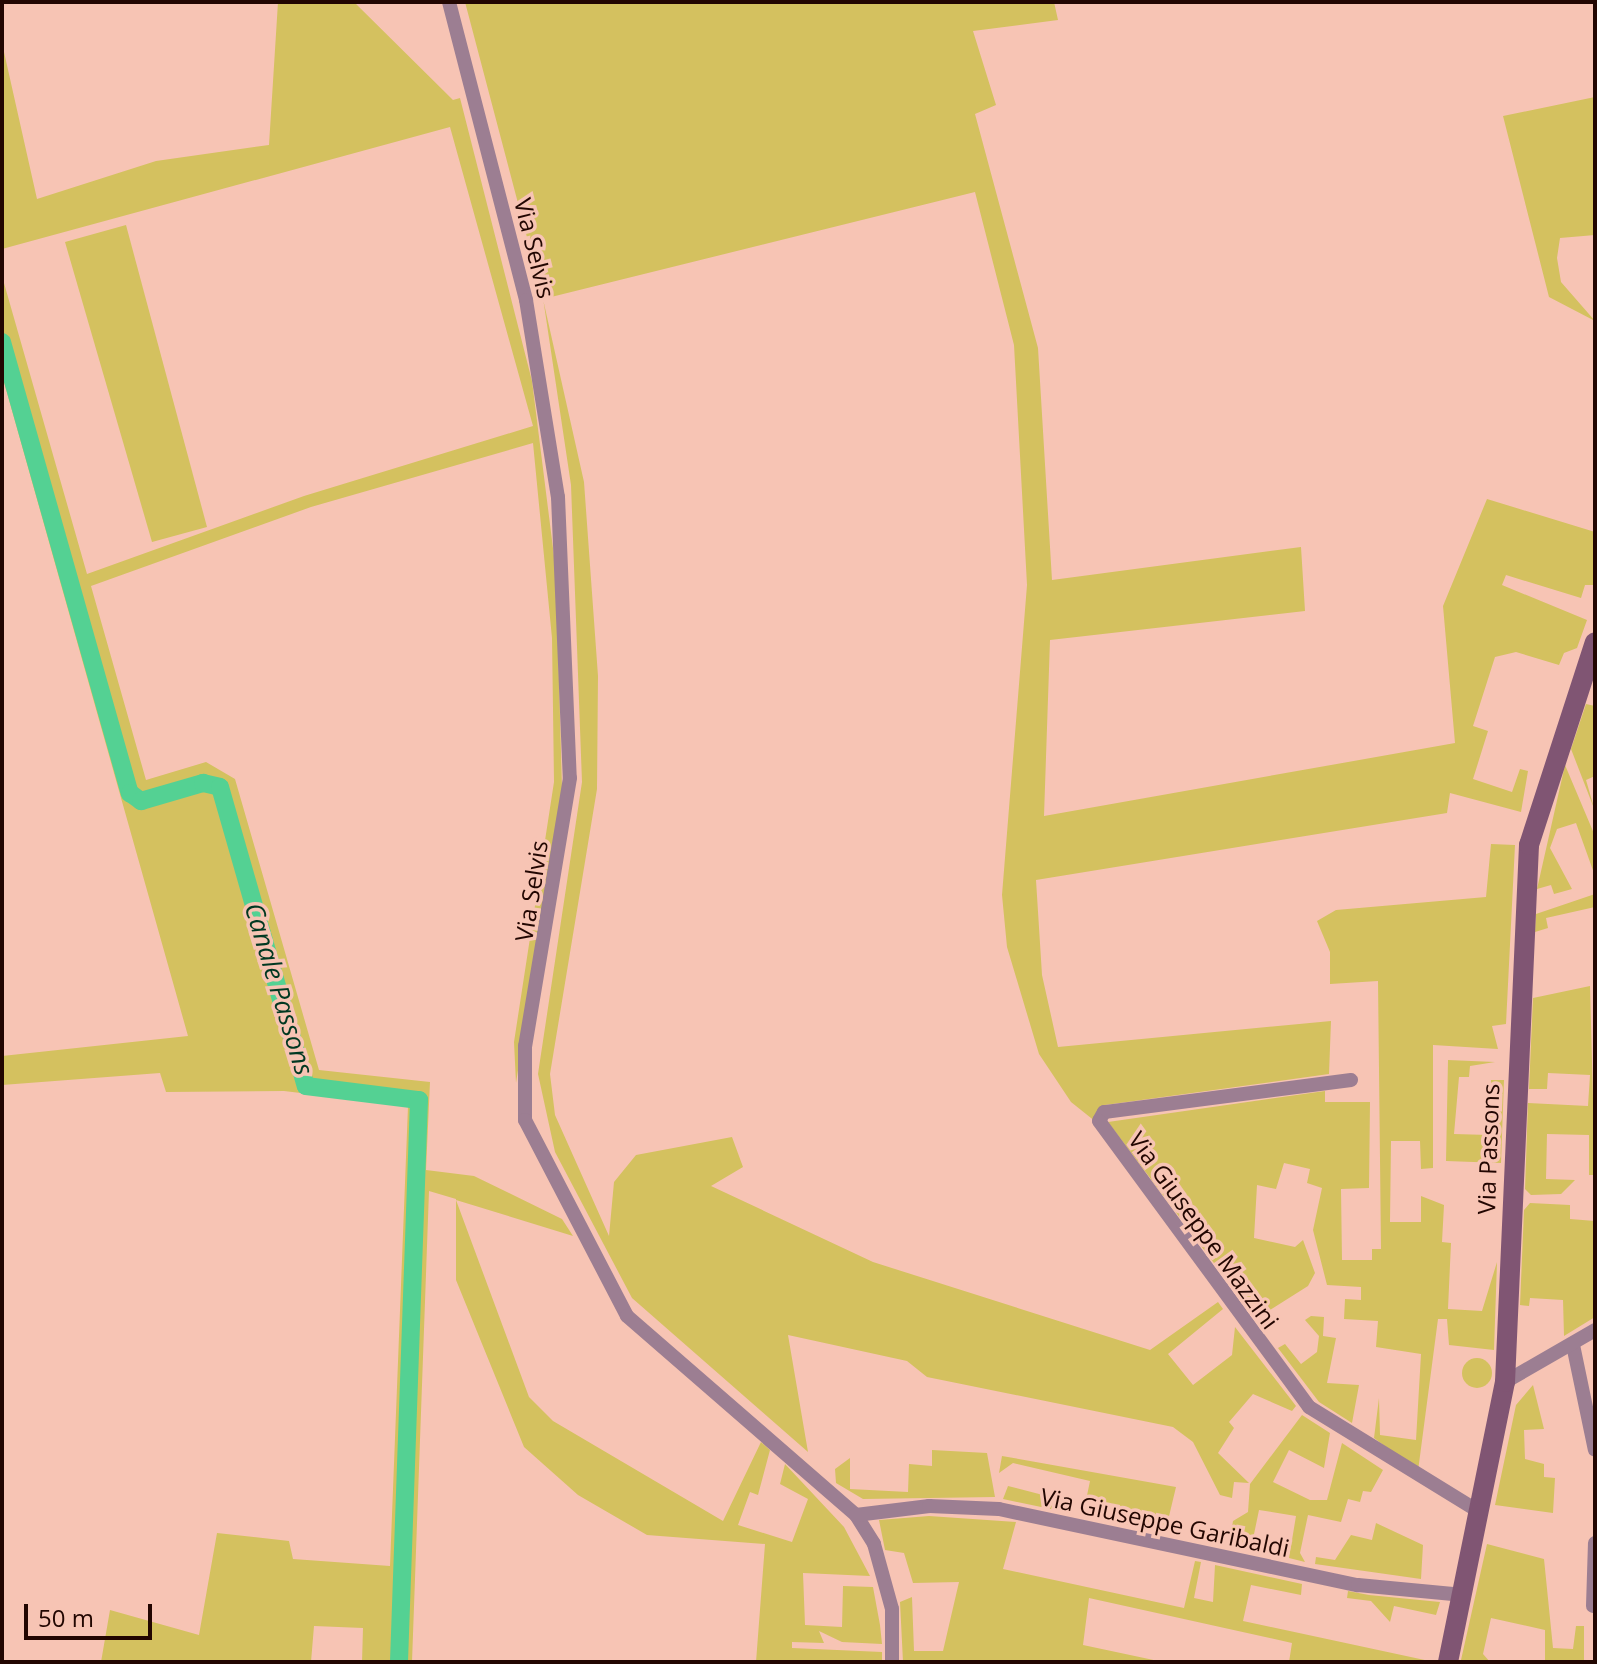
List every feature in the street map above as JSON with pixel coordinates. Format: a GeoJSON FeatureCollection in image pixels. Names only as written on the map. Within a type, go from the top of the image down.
{"type":"FeatureCollection","features":[{"type":"Feature","properties":{"kind":"street","name":"Via Selvis"},"geometry":{"type":"LineString","coordinates":[[449,2],[526,300],[558,497],[570,778],[525,1046],[525,1120],[627,1316],[856,1515],[874,1544],[892,1609],[892,1662]]}},
{"type":"Feature","properties":{"kind":"street","name":"Via Passons"},"geometry":{"type":"LineString","coordinates":[[1448,1662],[1481,1513],[1505,1382],[1523,886],[1539,808],[1595,642]]}},
{"type":"Feature","properties":{"kind":"street","name":"Via Giuseppe Mazzini"},"geometry":{"type":"LineString","coordinates":[[1351,1080],[1104,1112],[1099,1121],[1309,1407],[1481,1513]]}},
{"type":"Feature","properties":{"kind":"street"},"geometry":{"type":"LineString","coordinates":[[1505,1382],[1595,1330]]}},
{"type":"Feature","properties":{"kind":"street"},"geometry":{"type":"LineString","coordinates":[[1573,1345],[1595,1450]]}},
{"type":"Feature","properties":{"kind":"street","name":"Via Giuseppe Garibaldi"},"geometry":{"type":"LineString","coordinates":[[856,1515],[929,1506],[999,1509],[1358,1585],[1464,1595]]}},
{"type":"Feature","properties":{"kind":"street"},"geometry":{"type":"LineString","coordinates":[[1593,1606],[1595,1543]]}},
{"type":"Feature","properties":{"kind":"shaded area"},"geometry":{"type":"Polygon","coordinates":[[[278,2],[354,2],[453,100],[460,98],[532,381],[556,572],[562,788],[516,1083],[514,1042],[554,782],[552,638],[533,443],[311,507],[91,586],[146,780],[206,762],[235,779],[319,1070],[430,1082],[426,1170],[474,1176],[562,1219],[573,1236],[429,1191],[412,1662],[362,1662],[363,1628],[314,1626],[311,1662],[101,1662],[110,1610],[199,1635],[217,1533],[289,1541],[293,1559],[390,1566],[408,1106],[284,1091],[166,1092],[160,1073],[2,1085],[2,1056],[188,1036],[2,375],[2,276],[87,574],[304,496],[533,426],[450,127],[2,249],[2,43],[37,199],[156,161],[269,145],[278,2]]]}},
{"type":"Feature","properties":{"kind":"shaded area"},"geometry":{"type":"Polygon","coordinates":[[[465,2],[1054,2],[1058,20],[973,31],[996,105],[975,114],[1038,348],[1052,580],[1301,547],[1305,611],[1050,640],[1044,816],[1455,743],[1443,606],[1487,499],[1595,532],[1595,585],[1585,585],[1581,598],[1506,575],[1502,585],[1587,620],[1577,648],[1564,653],[1559,665],[1516,652],[1495,657],[1473,726],[1488,731],[1473,779],[1512,792],[1520,769],[1528,771],[1521,812],[1450,793],[1447,813],[1036,880],[1042,975],[1058,1047],[1331,1021],[1329,1074],[1105,1105],[1096,1122],[1071,1102],[1039,1054],[1007,947],[1002,895],[1027,585],[1014,345],[975,192],[543,299],[465,2]]]}},
{"type":"Feature","properties":{"kind":"shaded area"},"geometry":{"type":"Polygon","coordinates":[[[1595,97],[1595,235],[1560,238],[1557,258],[1561,282],[1595,321],[1549,297],[1503,116],[1595,97]]]}},
{"type":"Feature","properties":{"kind":"shaded area"},"geometry":{"type":"Polygon","coordinates":[[[126,225],[207,527],[152,542],[65,242],[126,225]]]}},
{"type":"Feature","properties":{"kind":"shaded area"},"geometry":{"type":"Polygon","coordinates":[[[543,301],[584,482],[598,676],[597,789],[550,1074],[555,1115],[609,1236],[614,1182],[636,1155],[732,1137],[743,1167],[711,1186],[873,1262],[1150,1350],[1218,1302],[1223,1309],[1168,1354],[1193,1385],[1232,1355],[1235,1327],[1296,1406],[1292,1411],[1253,1394],[1229,1422],[1234,1428],[1218,1453],[1249,1483],[1234,1482],[1232,1498],[1220,1495],[1193,1442],[1173,1427],[927,1377],[907,1361],[788,1335],[808,1452],[632,1298],[555,1152],[538,1074],[582,782],[571,485],[543,301]]]}},
{"type":"Feature","properties":{"kind":"shaded area"},"geometry":{"type":"Polygon","coordinates":[[[1586,704],[1595,706],[1595,776],[1586,780],[1595,811],[1571,749],[1586,704]]]}},
{"type":"Feature","properties":{"kind":"shaded area"},"geometry":{"type":"Polygon","coordinates":[[[1565,765],[1595,836],[1595,876],[1576,823],[1557,829],[1550,848],[1572,889],[1554,894],[1551,885],[1537,889],[1565,765]]]}},
{"type":"Feature","properties":{"kind":"shaded area"},"geometry":{"type":"Polygon","coordinates":[[[1491,844],[1515,845],[1506,1024],[1492,1026],[1498,1049],[1433,1045],[1433,1168],[1421,1169],[1420,1141],[1391,1141],[1390,1222],[1421,1222],[1421,1196],[1444,1205],[1442,1242],[1451,1243],[1448,1309],[1482,1311],[1497,1262],[1494,1350],[1449,1345],[1447,1319],[1438,1319],[1418,1471],[1374,1438],[1379,1398],[1380,1435],[1416,1440],[1421,1354],[1376,1347],[1378,1321],[1344,1319],[1345,1299],[1361,1300],[1361,1287],[1327,1285],[1313,1230],[1322,1188],[1307,1183],[1310,1169],[1284,1163],[1276,1189],[1257,1185],[1254,1238],[1295,1247],[1303,1240],[1315,1273],[1308,1286],[1256,1319],[1108,1122],[1325,1091],[1325,1102],[1370,1102],[1369,1188],[1341,1189],[1342,1260],[1372,1260],[1372,1249],[1381,1249],[1378,981],[1330,984],[1330,952],[1317,921],[1336,910],[1486,897],[1491,844]]]}},
{"type":"Feature","properties":{"kind":"shaded area"},"geometry":{"type":"Polygon","coordinates":[[[1595,894],[1595,907],[1546,918],[1548,928],[1535,932],[1536,914],[1595,894]]]}},
{"type":"Feature","properties":{"kind":"shaded area"},"geometry":{"type":"Polygon","coordinates":[[[1590,986],[1595,1175],[1589,1175],[1589,1135],[1547,1134],[1546,1179],[1575,1180],[1561,1194],[1531,1195],[1525,1189],[1528,1103],[1588,1106],[1590,1075],[1548,1073],[1547,1089],[1529,1089],[1533,998],[1590,986]]]}},
{"type":"Feature","properties":{"kind":"shaded area"},"geometry":{"type":"Polygon","coordinates":[[[1448,1060],[1495,1062],[1470,1066],[1469,1077],[1459,1077],[1454,1134],[1489,1135],[1491,1080],[1504,1080],[1501,1163],[1446,1161],[1448,1060]]]}},
{"type":"Feature","properties":{"kind":"shaded area"},"geometry":{"type":"Polygon","coordinates":[[[456,1200],[529,1397],[553,1421],[723,1521],[761,1442],[770,1450],[758,1495],[750,1492],[738,1525],[792,1542],[808,1499],[780,1484],[785,1464],[844,1527],[870,1576],[803,1573],[805,1625],[842,1627],[843,1586],[873,1587],[880,1625],[882,1644],[842,1642],[819,1631],[824,1643],[792,1642],[792,1648],[882,1652],[882,1662],[756,1662],[765,1544],[647,1535],[578,1495],[524,1447],[456,1280],[456,1200]]]}},
{"type":"Feature","properties":{"kind":"shaded area"},"geometry":{"type":"Polygon","coordinates":[[[1530,1203],[1570,1205],[1570,1219],[1595,1221],[1595,1317],[1564,1336],[1563,1300],[1530,1298],[1529,1306],[1520,1305],[1524,1210],[1530,1203]]]}},
{"type":"Feature","properties":{"kind":"shaded area"},"geometry":{"type":"Polygon","coordinates":[[[1311,1316],[1324,1317],[1323,1336],[1336,1338],[1327,1383],[1359,1385],[1352,1423],[1319,1402],[1278,1348],[1285,1344],[1301,1364],[1317,1352],[1319,1336],[1305,1320],[1311,1316]]]}},
{"type":"Feature","properties":{"kind":"shaded area"},"geometry":{"type":"Polygon","coordinates":[[[1477,1358],[1488,1362],[1492,1373],[1488,1384],[1477,1388],[1466,1384],[1462,1373],[1466,1362],[1477,1358]]]}},
{"type":"Feature","properties":{"kind":"shaded area"},"geometry":{"type":"Polygon","coordinates":[[[1533,1385],[1544,1429],[1524,1430],[1525,1459],[1544,1464],[1544,1477],[1555,1478],[1553,1513],[1495,1505],[1516,1405],[1533,1385]]]}},
{"type":"Feature","properties":{"kind":"shaded area"},"geometry":{"type":"Polygon","coordinates":[[[1302,1415],[1330,1433],[1324,1468],[1289,1450],[1273,1482],[1310,1500],[1327,1500],[1342,1443],[1383,1470],[1371,1492],[1363,1491],[1360,1502],[1348,1499],[1341,1522],[1308,1515],[1300,1553],[1305,1562],[1289,1558],[1296,1516],[1259,1510],[1253,1539],[1266,1543],[1264,1553],[1229,1546],[1233,1521],[1248,1512],[1250,1484],[1302,1415]]]}},
{"type":"Feature","properties":{"kind":"shaded area"},"geometry":{"type":"Polygon","coordinates":[[[932,1450],[987,1453],[995,1497],[863,1499],[836,1483],[835,1469],[850,1458],[850,1489],[908,1492],[909,1464],[932,1466],[932,1450]]]}},
{"type":"Feature","properties":{"kind":"shaded area"},"geometry":{"type":"Polygon","coordinates":[[[1002,1456],[1176,1487],[1165,1533],[1083,1515],[1090,1481],[1013,1463],[999,1473],[1002,1456]]]}},
{"type":"Feature","properties":{"kind":"shaded area"},"geometry":{"type":"Polygon","coordinates":[[[1008,1486],[1066,1501],[1070,1513],[1003,1499],[1008,1486]]]}},
{"type":"Feature","properties":{"kind":"shaded area"},"geometry":{"type":"Polygon","coordinates":[[[929,1516],[1016,1522],[1003,1569],[1184,1608],[1195,1561],[1201,1562],[1194,1598],[1213,1602],[1215,1565],[1302,1584],[1301,1595],[1251,1585],[1243,1621],[1434,1662],[1289,1662],[1292,1643],[1089,1598],[1083,1645],[1163,1662],[903,1662],[900,1602],[912,1597],[914,1651],[943,1651],[959,1582],[913,1583],[904,1553],[885,1550],[879,1520],[929,1516]]]}},
{"type":"Feature","properties":{"kind":"shaded area"},"geometry":{"type":"Polygon","coordinates":[[[1376,1523],[1423,1545],[1421,1579],[1315,1564],[1316,1557],[1335,1560],[1351,1535],[1372,1540],[1376,1523]]]}},
{"type":"Feature","properties":{"kind":"shaded area"},"geometry":{"type":"Polygon","coordinates":[[[1487,1544],[1544,1559],[1553,1648],[1573,1649],[1576,1626],[1584,1626],[1584,1662],[1545,1662],[1545,1630],[1491,1618],[1483,1654],[1490,1662],[1461,1660],[1487,1544]]]}},
{"type":"Feature","properties":{"kind":"shaded area"},"geometry":{"type":"Polygon","coordinates":[[[1348,1591],[1440,1602],[1436,1615],[1394,1606],[1390,1622],[1371,1601],[1347,1598],[1348,1591]]]}},
{"type":"Feature","properties":{"kind":"waterway","name":"Canale Passons"},"geometry":{"type":"LineString","coordinates":[[2,342],[130,793],[141,801],[203,783],[220,787],[306,1086],[419,1100],[399,1662]]}}]}
